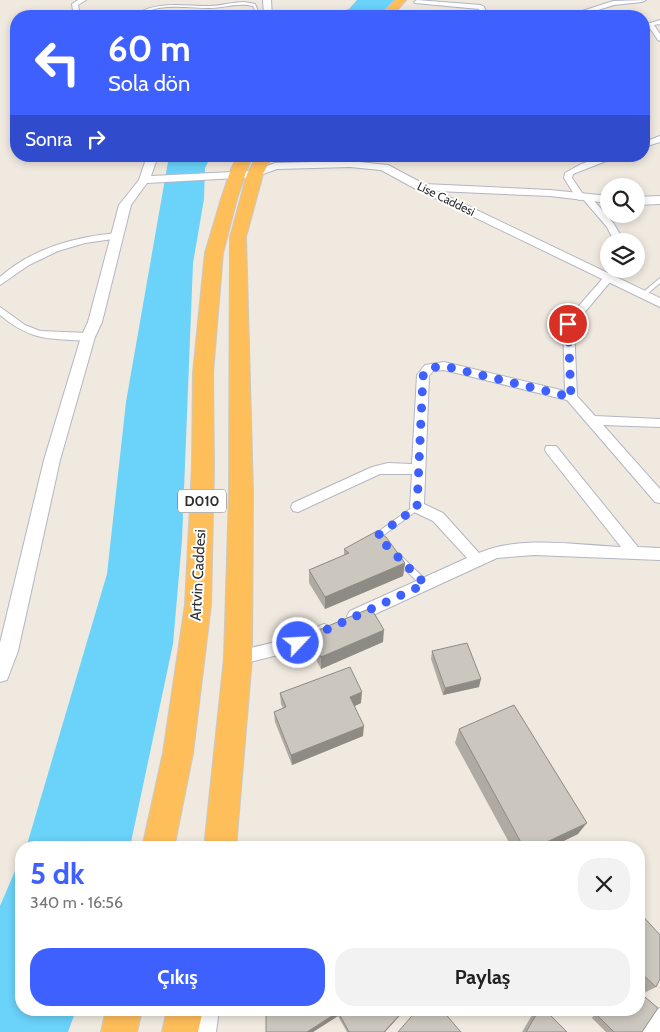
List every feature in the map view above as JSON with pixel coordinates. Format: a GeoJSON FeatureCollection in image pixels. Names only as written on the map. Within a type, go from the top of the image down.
{"type":"FeatureCollection","features":[{"type":"Feature","properties":{"kind":"highway"},"geometry":{"type":"LineString","coordinates":[[392,10],[401,0]]}},
{"type":"Feature","properties":{"kind":"highway","name":"D010"},"geometry":{"type":"LineString","coordinates":[[221,841],[238,658],[241,494],[238,237],[244,167]]}},
{"type":"Feature","properties":{"kind":"highway","name":"Artvin Caddesi"},"geometry":{"type":"LineString","coordinates":[[159,841],[178,753],[198,606],[203,467],[203,373],[214,253],[244,167]]}},
{"type":"Feature","properties":{"kind":"highway"},"geometry":{"type":"LineString","coordinates":[[119,1032],[123,1016]]}},
{"type":"Feature","properties":{"kind":"highway"},"geometry":{"type":"LineString","coordinates":[[180,1032],[184,1016]]}},
{"type":"Feature","properties":{"kind":"street"},"geometry":{"type":"LineString","coordinates":[[76,10],[75,4],[83,0]]}},
{"type":"Feature","properties":{"kind":"street"},"geometry":{"type":"LineString","coordinates":[[590,10],[613,3],[642,0]]}},
{"type":"Feature","properties":{"kind":"street"},"geometry":{"type":"LineString","coordinates":[[416,3],[481,7],[482,10]]}},
{"type":"Feature","properties":{"kind":"street"},"geometry":{"type":"LineString","coordinates":[[660,22],[650,24],[660,39]]}},
{"type":"Feature","properties":{"kind":"street"},"geometry":{"type":"LineString","coordinates":[[0,673],[8,652],[52,460],[88,337],[95,322],[125,205],[144,180],[151,162]]}},
{"type":"Feature","properties":{"kind":"street"},"geometry":{"type":"LineString","coordinates":[[384,167],[388,162]]}},
{"type":"Feature","properties":{"kind":"street"},"geometry":{"type":"LineString","coordinates":[[596,162],[569,173],[568,178],[611,226],[615,233]]}},
{"type":"Feature","properties":{"kind":"street","name":"Lise Caddesi"},"geometry":{"type":"LineString","coordinates":[[144,180],[244,167],[350,164],[384,167],[418,186],[600,267]]}},
{"type":"Feature","properties":{"kind":"street"},"geometry":{"type":"LineString","coordinates":[[418,186],[550,193],[600,199]]}},
{"type":"Feature","properties":{"kind":"street"},"geometry":{"type":"LineString","coordinates":[[645,201],[660,200]]}},
{"type":"Feature","properties":{"kind":"street"},"geometry":{"type":"LineString","coordinates":[[0,282],[24,262],[57,248],[97,237],[117,236]]}},
{"type":"Feature","properties":{"kind":"street"},"geometry":{"type":"LineString","coordinates":[[571,397],[568,324],[609,278]]}},
{"type":"Feature","properties":{"kind":"street","name":"Lise Caddesi"},"geometry":{"type":"LineString","coordinates":[[620,278],[643,295],[660,303]]}},
{"type":"Feature","properties":{"kind":"street"},"geometry":{"type":"LineString","coordinates":[[0,310],[21,327],[38,334],[88,337]]}},
{"type":"Feature","properties":{"kind":"street"},"geometry":{"type":"LineString","coordinates":[[477,560],[438,517],[417,507],[423,376],[429,368],[444,366],[571,397],[660,498]]}},
{"type":"Feature","properties":{"kind":"street"},"geometry":{"type":"LineString","coordinates":[[593,420],[660,423]]}},
{"type":"Feature","properties":{"kind":"street"},"geometry":{"type":"LineString","coordinates":[[551,449],[634,553]]}},
{"type":"Feature","properties":{"kind":"street"},"geometry":{"type":"LineString","coordinates":[[298,507],[377,470],[388,468],[419,469]]}},
{"type":"Feature","properties":{"kind":"street"},"geometry":{"type":"LineString","coordinates":[[238,658],[298,643],[495,552],[534,549],[660,554]]}},
{"type":"Feature","properties":{"kind":"street"},"geometry":{"type":"LineString","coordinates":[[203,1032],[205,1016]]}},
{"type":"Feature","properties":{"kind":"street"},"geometry":{"type":"LineString","coordinates":[[651,1032],[660,1018]]}},
{"type":"Feature","properties":{"kind":"lane"},"geometry":{"type":"LineString","coordinates":[[149,10],[189,5],[214,6],[245,3],[254,5],[256,10]]}},
{"type":"Feature","properties":{"kind":"lane"},"geometry":{"type":"LineString","coordinates":[[643,295],[660,280]]}},
{"type":"Feature","properties":{"kind":"lane"},"geometry":{"type":"LineString","coordinates":[[384,543],[377,536],[417,507]]}},
{"type":"Feature","properties":{"kind":"lane"},"geometry":{"type":"LineString","coordinates":[[390,550],[425,584]]}},
{"type":"Feature","properties":{"kind":"water"},"geometry":{"type":"Polygon","coordinates":[[[357,0],[400,0],[389,10],[346,10],[357,0]]]}},
{"type":"Feature","properties":{"kind":"water"},"geometry":{"type":"Polygon","coordinates":[[[168,162],[208,162],[205,168],[204,199],[193,263],[182,540],[173,644],[131,841],[28,841],[107,574],[126,402],[168,162]]]}},
{"type":"Feature","properties":{"kind":"water"},"geometry":{"type":"Polygon","coordinates":[[[15,871],[15,1016],[74,1016],[68,1032],[0,1032],[0,906],[15,871]]]}},
{"type":"Feature","properties":{"kind":"building"},"geometry":{"type":"Polygon","coordinates":[[[377,531],[386,537],[405,563],[325,597],[309,570],[349,553],[344,549],[377,531]]]}},
{"type":"Feature","properties":{"kind":"building"},"geometry":{"type":"Polygon","coordinates":[[[371,608],[384,630],[321,657],[309,634],[371,608]]]}},
{"type":"Feature","properties":{"kind":"building"},"geometry":{"type":"Polygon","coordinates":[[[467,643],[481,679],[445,688],[432,651],[467,643]]]}},
{"type":"Feature","properties":{"kind":"building"},"geometry":{"type":"Polygon","coordinates":[[[350,667],[362,692],[350,697],[364,726],[291,755],[274,712],[286,707],[280,693],[350,667]]]}},
{"type":"Feature","properties":{"kind":"building"},"geometry":{"type":"Polygon","coordinates":[[[514,705],[587,823],[549,841],[520,841],[459,729],[514,705]]]}},
{"type":"Feature","properties":{"kind":"building"},"geometry":{"type":"Polygon","coordinates":[[[645,919],[660,935],[660,979],[656,987],[645,977],[645,919]]]}},
{"type":"Feature","properties":{"kind":"building"},"geometry":{"type":"Polygon","coordinates":[[[645,997],[658,1008],[642,1032],[614,1032],[598,1016],[645,1016],[645,997]]]}},
{"type":"Feature","properties":{"kind":"building"},"geometry":{"type":"Polygon","coordinates":[[[266,1016],[332,1016],[307,1032],[266,1032],[266,1016]]]}},
{"type":"Feature","properties":{"kind":"building"},"geometry":{"type":"Polygon","coordinates":[[[340,1016],[399,1016],[384,1032],[349,1032],[340,1016]]]}},
{"type":"Feature","properties":{"kind":"building"},"geometry":{"type":"Polygon","coordinates":[[[412,1016],[447,1016],[461,1032],[398,1032],[412,1016]]]}},
{"type":"Feature","properties":{"kind":"building"},"geometry":{"type":"Polygon","coordinates":[[[535,1016],[551,1016],[567,1032],[526,1032],[535,1016]]]}},
{"type":"Feature","properties":{"kind":"route"},"geometry":{"type":"LineString","coordinates":[[298,643],[425,584],[377,536],[417,507],[423,376],[429,368],[444,366],[571,397],[568,324]]}}]}
